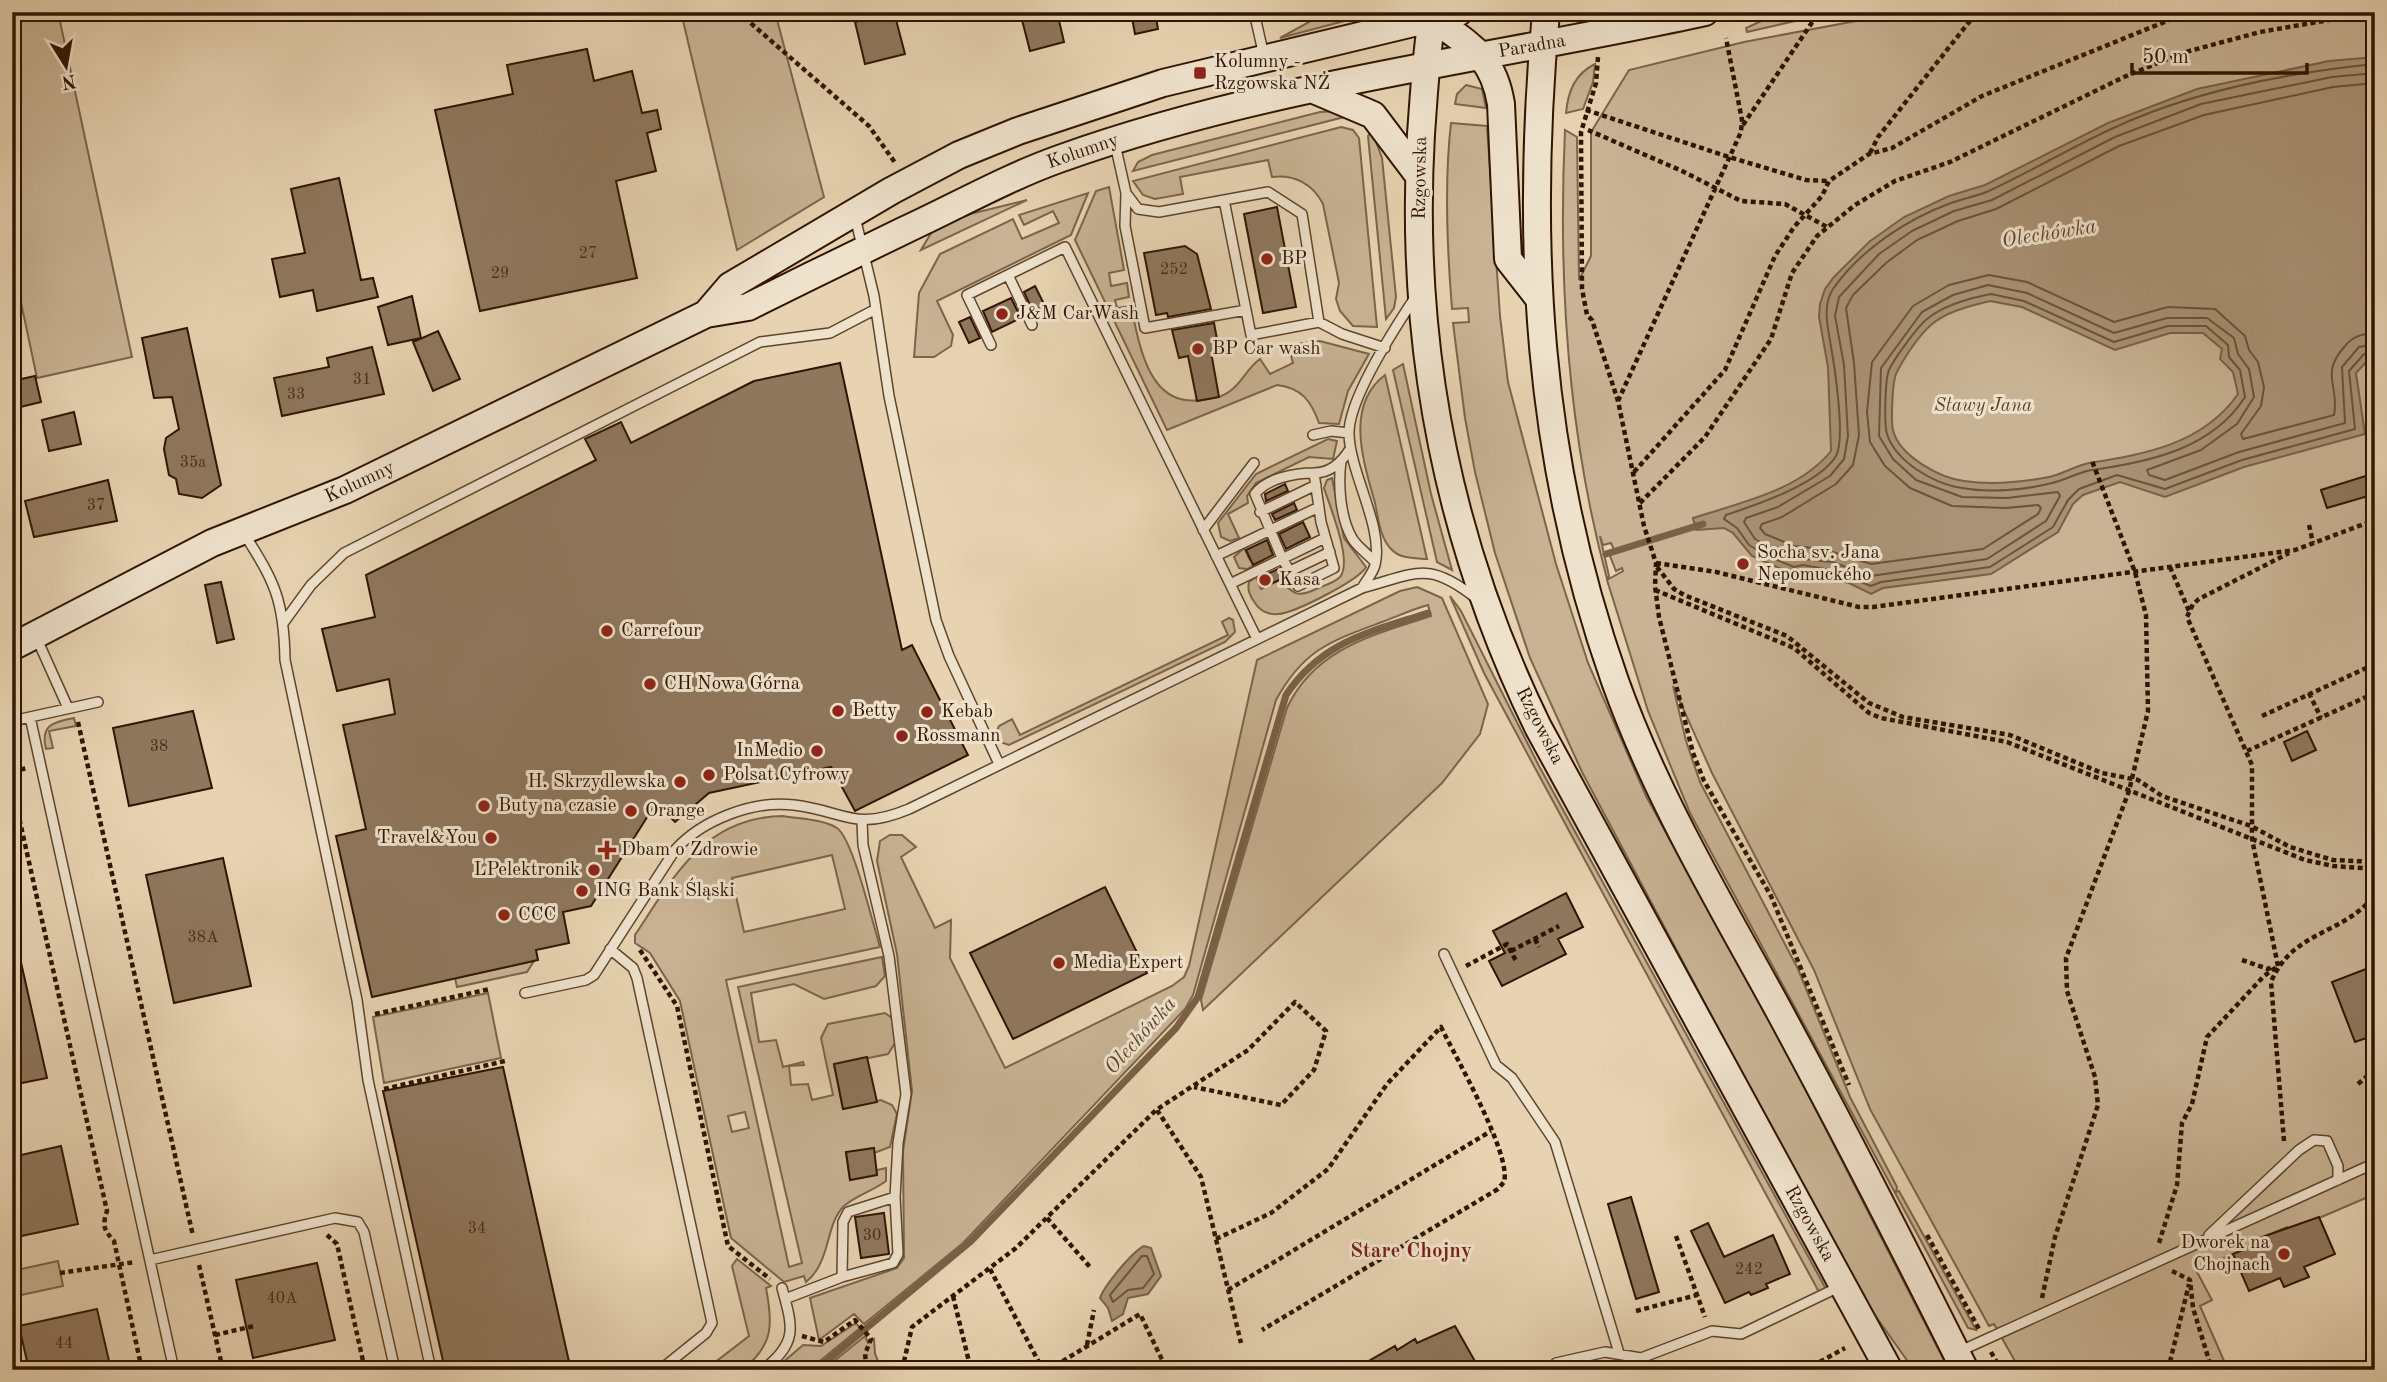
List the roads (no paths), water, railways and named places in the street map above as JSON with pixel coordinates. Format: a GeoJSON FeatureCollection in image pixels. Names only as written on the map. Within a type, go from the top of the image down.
{"type":"FeatureCollection","features":[{"type":"Feature","properties":{"kind":"main road"},"geometry":{"type":"LineString","coordinates":[[1432,15],[1460,12]]}},
{"type":"Feature","properties":{"kind":"main road"},"geometry":{"type":"LineString","coordinates":[[1546,12],[1537,137],[1537,296],[1551,429],[1574,541],[1597,628],[1635,734],[1671,810],[1855,1151],[1961,1362]]}},
{"type":"Feature","properties":{"kind":"main road","name":"Paradna"},"geometry":{"type":"LineString","coordinates":[[1483,55],[1705,12]]}},
{"type":"Feature","properties":{"kind":"main road","name":"Kolumny"},"geometry":{"type":"LineString","coordinates":[[706,314],[730,286],[959,155],[1068,112],[1163,83],[1432,15]]}},
{"type":"Feature","properties":{"kind":"main road"},"geometry":{"type":"LineString","coordinates":[[1432,15],[1483,55],[1497,78],[1501,104],[1508,259],[1537,296]]}},
{"type":"Feature","properties":{"kind":"main road","name":"Rzgowska"},"geometry":{"type":"LineString","coordinates":[[1432,15],[1419,176],[1421,289],[1429,370],[1447,478],[1485,606],[1538,727],[1889,1370]]}},
{"type":"Feature","properties":{"kind":"main road","name":"Kolumny"},"geometry":{"type":"LineString","coordinates":[[20,637],[188,555],[345,490],[706,314],[748,307],[984,190],[1114,141],[1314,90],[1426,64],[1483,55]]}},
{"type":"Feature","properties":{"kind":"main road"},"geometry":{"type":"LineString","coordinates":[[1314,90],[1373,116],[1419,176]]}},
{"type":"Feature","properties":{"kind":"lane"},"geometry":{"type":"LineString","coordinates":[[1254,12],[1264,58]]}},
{"type":"Feature","properties":{"kind":"lane"},"geometry":{"type":"LineString","coordinates":[[1114,141],[1126,193],[1125,226],[1146,328],[1246,310]]}},
{"type":"Feature","properties":{"kind":"lane"},"geometry":{"type":"LineString","coordinates":[[1126,193],[1138,209],[1159,212],[1268,192],[1302,214],[1319,322]]}},
{"type":"Feature","properties":{"kind":"lane"},"geometry":{"type":"LineString","coordinates":[[1224,200],[1251,335],[1319,322],[1342,334],[1385,348]]}},
{"type":"Feature","properties":{"kind":"lane"},"geometry":{"type":"LineString","coordinates":[[854,214],[865,249],[891,409],[936,620],[948,656],[999,764]]}},
{"type":"Feature","properties":{"kind":"lane"},"geometry":{"type":"LineString","coordinates":[[991,345],[967,295],[1065,247],[1257,639]]}},
{"type":"Feature","properties":{"kind":"lane"},"geometry":{"type":"LineString","coordinates":[[1008,275],[1032,325]]}},
{"type":"Feature","properties":{"kind":"lane"},"geometry":{"type":"LineString","coordinates":[[1362,588],[1375,562],[1375,539],[1350,449],[1349,433],[1357,395],[1421,289]]}},
{"type":"Feature","properties":{"kind":"lane"},"geometry":{"type":"LineString","coordinates":[[284,622],[311,585],[344,553],[760,342],[830,333],[876,309]]}},
{"type":"Feature","properties":{"kind":"lane"},"geometry":{"type":"LineString","coordinates":[[1313,435],[1331,431],[1349,433]]}},
{"type":"Feature","properties":{"kind":"lane"},"geometry":{"type":"LineString","coordinates":[[1314,473],[1325,538],[1334,565],[1329,572],[1298,586],[1255,498],[1259,489],[1290,475],[1329,470],[1341,461],[1350,449]]}},
{"type":"Feature","properties":{"kind":"lane"},"geometry":{"type":"LineString","coordinates":[[1341,461],[1339,488],[1349,531],[1354,541],[1375,562]]}},
{"type":"Feature","properties":{"kind":"lane"},"geometry":{"type":"LineString","coordinates":[[1203,530],[1254,463]]}},
{"type":"Feature","properties":{"kind":"lane"},"geometry":{"type":"LineString","coordinates":[[1260,512],[1316,485]]}},
{"type":"Feature","properties":{"kind":"lane"},"geometry":{"type":"LineString","coordinates":[[1216,556],[1319,507]]}},
{"type":"Feature","properties":{"kind":"lane"},"geometry":{"type":"LineString","coordinates":[[243,531],[272,579],[284,622],[285,660],[360,1017],[370,1092],[431,1370]]}},
{"type":"Feature","properties":{"kind":"lane"},"geometry":{"type":"LineString","coordinates":[[1230,584],[1325,538]]}},
{"type":"Feature","properties":{"kind":"lane"},"geometry":{"type":"LineString","coordinates":[[1289,572],[1330,552]]}},
{"type":"Feature","properties":{"kind":"lane"},"geometry":{"type":"LineString","coordinates":[[525,993],[586,980],[594,975],[676,850],[698,828],[725,817],[772,805],[793,805],[862,821],[891,817],[1362,588],[1416,572],[1436,573],[1457,583],[1485,606]]}},
{"type":"Feature","properties":{"kind":"lane"},"geometry":{"type":"LineString","coordinates":[[20,637],[72,708]]}},
{"type":"Feature","properties":{"kind":"lane"},"geometry":{"type":"LineString","coordinates":[[12,721],[98,702]]}},
{"type":"Feature","properties":{"kind":"lane"},"geometry":{"type":"LineString","coordinates":[[30,717],[174,1370]]}},
{"type":"Feature","properties":{"kind":"lane"},"geometry":{"type":"LineString","coordinates":[[785,1299],[842,1276],[893,1264],[898,1254],[895,1197],[898,1143],[906,1094],[889,956],[863,845],[862,821]]}},
{"type":"Feature","properties":{"kind":"lane"},"geometry":{"type":"LineString","coordinates":[[610,949],[633,968],[637,978],[712,1322],[706,1333],[660,1370]]}},
{"type":"Feature","properties":{"kind":"lane"},"geometry":{"type":"LineString","coordinates":[[1444,954],[1496,1065],[1512,1078],[1555,1142],[1619,1353]]}},
{"type":"Feature","properties":{"kind":"lane"},"geometry":{"type":"LineString","coordinates":[[2203,1241],[2286,1162],[2314,1140],[2327,1141],[2338,1166],[2338,1180]]}},
{"type":"Feature","properties":{"kind":"lane"},"geometry":{"type":"LineString","coordinates":[[1961,1362],[1984,1339],[2375,1163]]}},
{"type":"Feature","properties":{"kind":"lane"},"geometry":{"type":"LineString","coordinates":[[842,1276],[843,1222],[848,1212],[895,1197]]}},
{"type":"Feature","properties":{"kind":"lane"},"geometry":{"type":"LineString","coordinates":[[150,1260],[335,1218],[358,1222],[364,1232],[395,1370]]}},
{"type":"Feature","properties":{"kind":"lane"},"geometry":{"type":"LineString","coordinates":[[1556,1363],[1605,1352],[1641,1358],[1712,1331],[1730,1335],[1755,1329],[1843,1285]]}},
{"type":"Feature","properties":{"kind":"lane"},"geometry":{"type":"LineString","coordinates":[[763,1370],[778,1358],[790,1342],[792,1332],[782,1288]]}},
{"type":"Feature","properties":{"kind":"water","name":"Stawy Jana"},"geometry":{"type":"Polygon","coordinates":[[[2375,57],[2375,359],[2368,360],[2356,373],[2365,434],[2244,467],[2165,497],[2120,482],[2083,495],[2073,504],[2058,532],[1991,574],[1883,588],[1871,594],[1849,583],[1801,572],[1797,576],[1752,556],[1733,533],[1724,528],[1696,530],[1693,518],[1785,486],[1818,465],[1831,451],[1828,367],[1819,317],[1820,304],[1825,289],[1834,277],[1869,242],[1904,217],[1949,196],[1985,185],[2108,123],[2197,89],[2329,61],[2375,57]],[[1990,301],[1967,307],[1937,320],[1922,335],[1900,366],[1895,376],[1892,401],[1893,430],[1903,449],[1922,464],[1954,479],[1974,482],[2007,482],[2049,477],[2084,464],[2172,444],[2208,425],[2238,394],[2233,372],[2220,359],[2222,349],[2203,333],[2170,333],[2115,350],[2022,307],[1990,301]]]}},
{"type":"Feature","properties":{"kind":"water"},"geometry":{"type":"Polygon","coordinates":[[[1144,1246],[1151,1248],[1161,1276],[1148,1294],[1128,1298],[1123,1314],[1112,1321],[1108,1308],[1100,1298],[1119,1270],[1144,1246]]]}},
{"type":"Feature","properties":{"kind":"waterway","name":"Olechówka"},"geometry":{"type":"LineString","coordinates":[[1606,554],[1703,524]]}},
{"type":"Feature","properties":{"kind":"waterway","name":"Olechówka"},"geometry":{"type":"LineString","coordinates":[[816,1370],[971,1241],[1176,1028],[1198,997],[1286,695],[1300,677],[1331,650],[1367,633],[1428,613]]}},
{"type":"Feature","properties":{"kind":"place","name":"Kolumny - Rzgowska NŻ"},"geometry":{"type":"Point","coordinates":[1200,73]}},
{"type":"Feature","properties":{"kind":"place","name":"BP"},"geometry":{"type":"Point","coordinates":[1267,259]}},
{"type":"Feature","properties":{"kind":"place","name":"J&M CarWash"},"geometry":{"type":"Point","coordinates":[1002,314]}},
{"type":"Feature","properties":{"kind":"place","name":"BP Car wash"},"geometry":{"type":"Point","coordinates":[1198,349]}},
{"type":"Feature","properties":{"kind":"place","name":"Socha sv. Jana Nepomuckého"},"geometry":{"type":"Point","coordinates":[1743,564]}},
{"type":"Feature","properties":{"kind":"place","name":"Kasa"},"geometry":{"type":"Point","coordinates":[1265,580]}},
{"type":"Feature","properties":{"kind":"place","name":"Carrefour"},"geometry":{"type":"Point","coordinates":[607,631]}},
{"type":"Feature","properties":{"kind":"place","name":"CH Nowa Górna"},"geometry":{"type":"Point","coordinates":[650,684]}},
{"type":"Feature","properties":{"kind":"place","name":"Betty"},"geometry":{"type":"Point","coordinates":[838,711]}},
{"type":"Feature","properties":{"kind":"place","name":"Kebab"},"geometry":{"type":"Point","coordinates":[927,712]}},
{"type":"Feature","properties":{"kind":"place","name":"Rossmann"},"geometry":{"type":"Point","coordinates":[902,736]}},
{"type":"Feature","properties":{"kind":"place","name":"InMedio"},"geometry":{"type":"Point","coordinates":[817,751]}},
{"type":"Feature","properties":{"kind":"place","name":"Polsat Cyfrowy"},"geometry":{"type":"Point","coordinates":[709,775]}},
{"type":"Feature","properties":{"kind":"place","name":"H. Skrzydlewska"},"geometry":{"type":"Point","coordinates":[680,782]}},
{"type":"Feature","properties":{"kind":"place","name":"Buty na czasie"},"geometry":{"type":"Point","coordinates":[484,806]}},
{"type":"Feature","properties":{"kind":"place","name":"Orange"},"geometry":{"type":"Point","coordinates":[631,811]}},
{"type":"Feature","properties":{"kind":"place","name":"Travel&You"},"geometry":{"type":"Point","coordinates":[491,838]}},
{"type":"Feature","properties":{"kind":"place","name":"Dbam o Zdrowie"},"geometry":{"type":"Point","coordinates":[607,850]}},
{"type":"Feature","properties":{"kind":"place","name":"LPelektronik"},"geometry":{"type":"Point","coordinates":[594,870]}},
{"type":"Feature","properties":{"kind":"place","name":"ING Bank Śląski"},"geometry":{"type":"Point","coordinates":[582,891]}},
{"type":"Feature","properties":{"kind":"place","name":"CCC"},"geometry":{"type":"Point","coordinates":[504,915]}},
{"type":"Feature","properties":{"kind":"place","name":"Media Expert"},"geometry":{"type":"Point","coordinates":[1059,963]}},
{"type":"Feature","properties":{"kind":"place","name":"Dworek na Chojnach"},"geometry":{"type":"Point","coordinates":[2284,1254]}},
{"type":"Feature","properties":{"kind":"district","name":"Stare Chojny"},"geometry":{"type":"Point","coordinates":[1411,1251]}}]}
